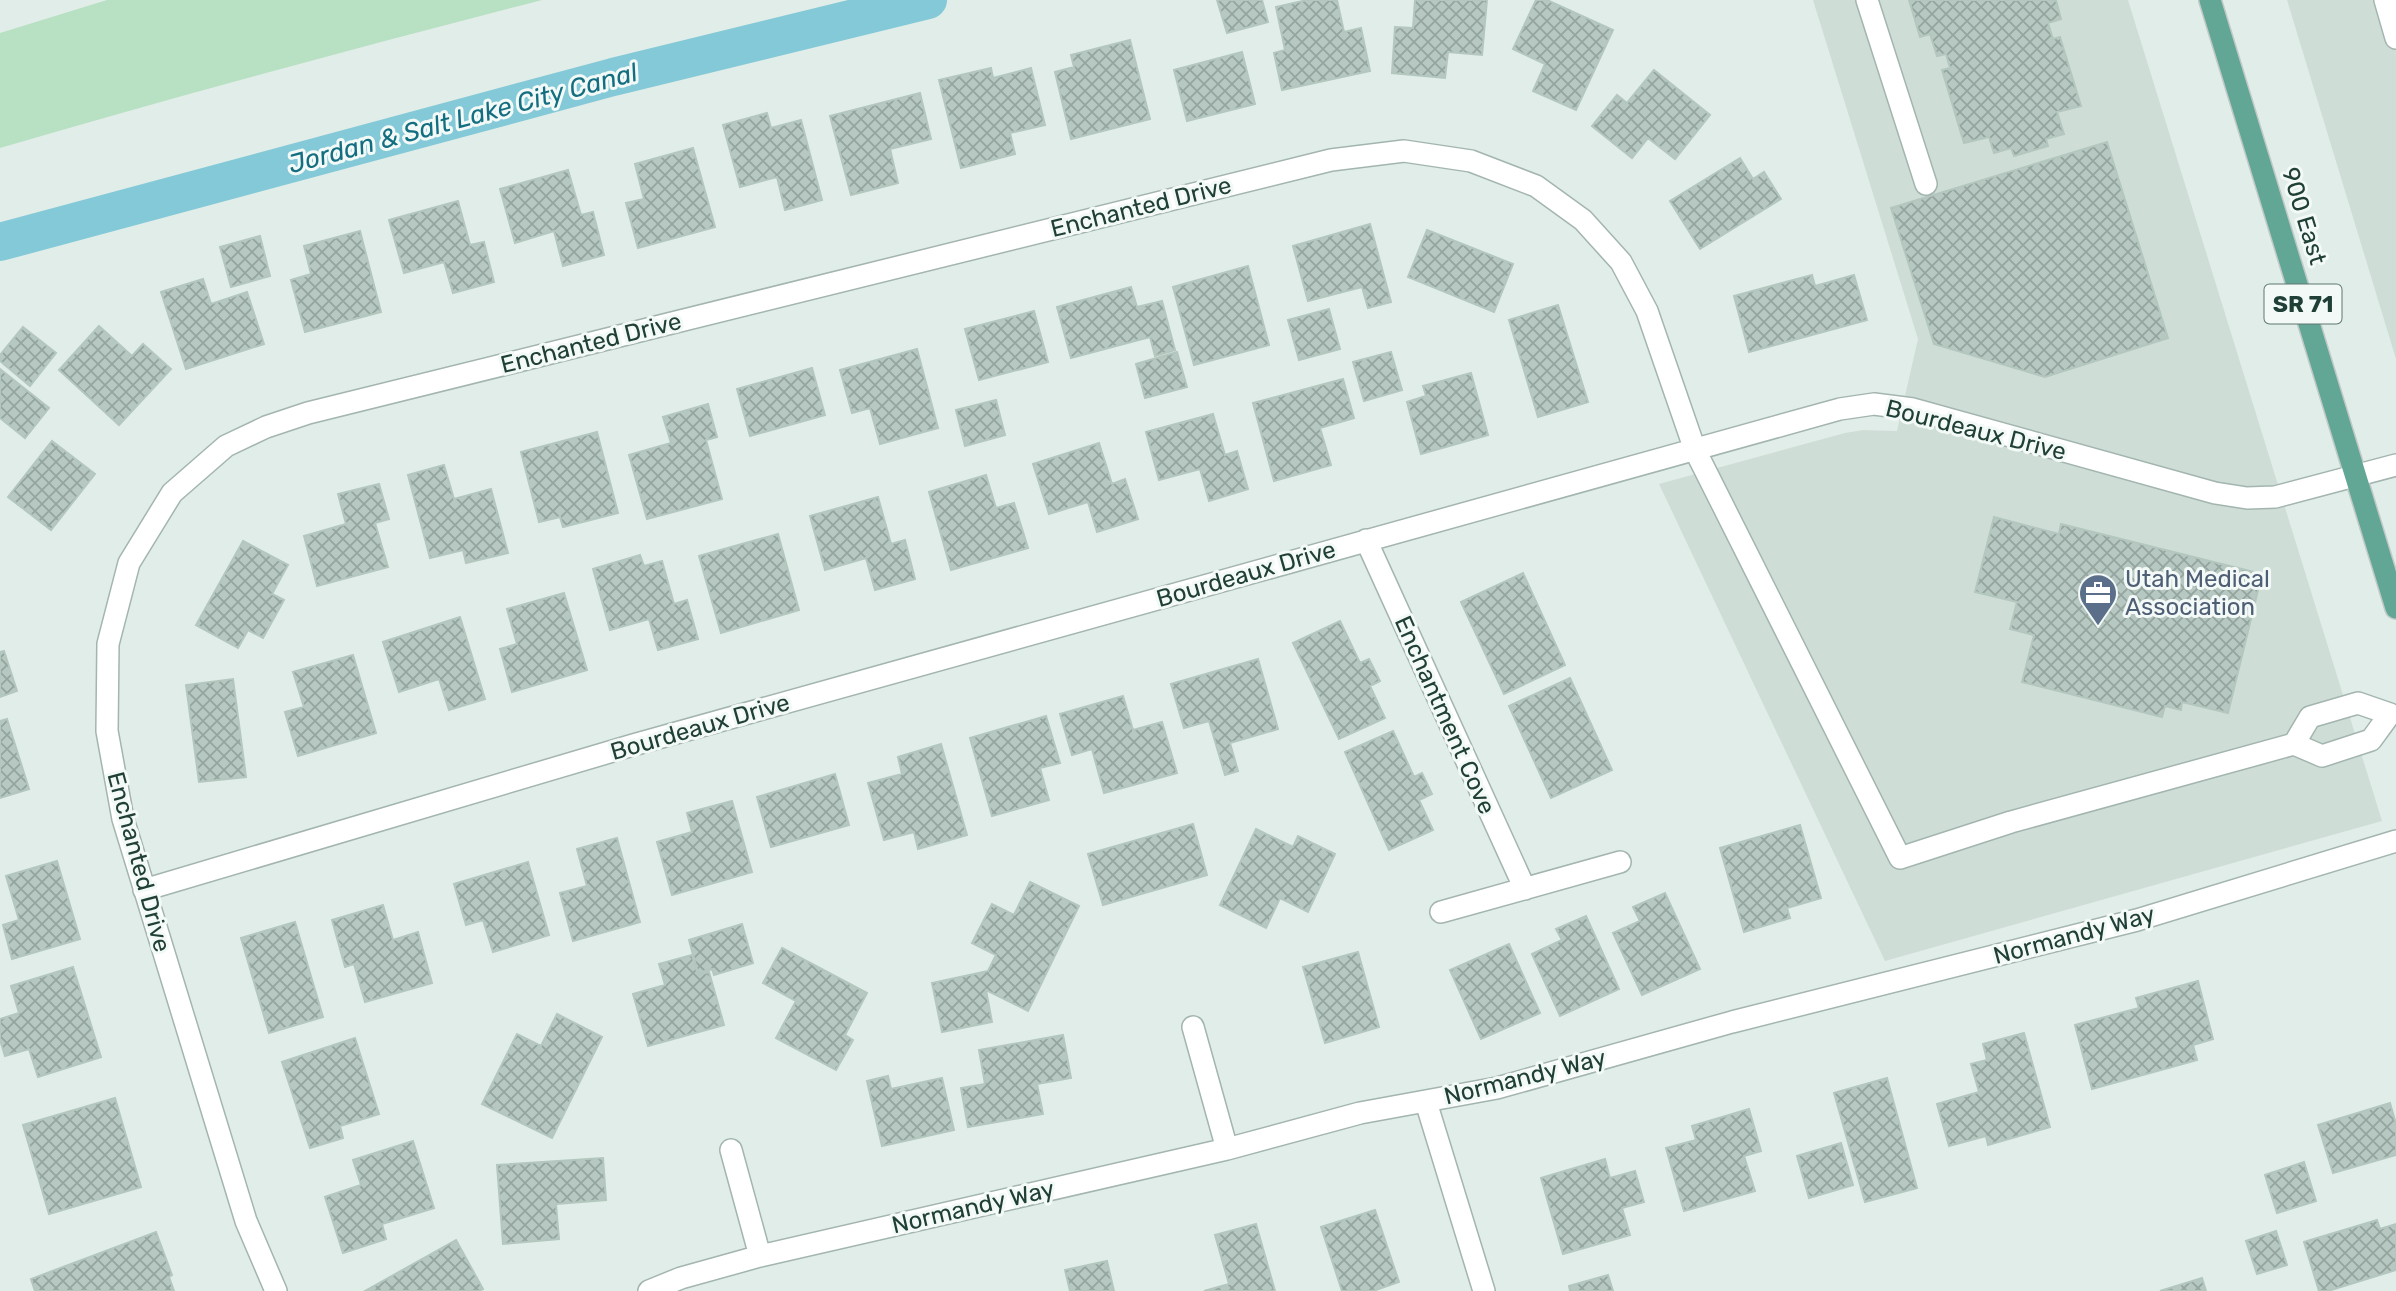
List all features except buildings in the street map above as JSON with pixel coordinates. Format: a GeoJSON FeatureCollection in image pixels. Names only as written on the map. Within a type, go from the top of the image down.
{"type":"FeatureCollection","features":[{"type":"Feature","properties":{"kind":"main road","name":"900 East"},"geometry":{"type":"LineString","coordinates":[[2210,0],[2396,608]]}},
{"type":"Feature","properties":{"kind":"street"},"geometry":{"type":"LineString","coordinates":[[1867,0],[1926,184]]}},
{"type":"Feature","properties":{"kind":"street"},"geometry":{"type":"LineString","coordinates":[[2385,0],[2396,38]]}},
{"type":"Feature","properties":{"kind":"street","name":"Enchanted Drive"},"geometry":{"type":"LineString","coordinates":[[276,1291],[246,1222],[123,819],[107,731],[108,645],[129,563],[172,493],[226,446],[266,427],[308,413],[1331,160],[1404,151],[1471,161],[1536,186],[1583,220],[1621,262],[1647,311],[1695,450],[1900,858],[2011,822],[2294,744]]}},
{"type":"Feature","properties":{"kind":"street","name":"Bourdeaux Drive"},"geometry":{"type":"LineString","coordinates":[[144,890],[646,741],[1840,409],[1874,404],[1913,409],[2226,495],[2248,498],[2275,497],[2396,465]]}},
{"type":"Feature","properties":{"kind":"street","name":"Enchantment Cove"},"geometry":{"type":"LineString","coordinates":[[1366,540],[1525,889]]}},
{"type":"Feature","properties":{"kind":"street"},"geometry":{"type":"LineString","coordinates":[[2358,704],[2393,712],[2371,740],[2333,753],[2322,756],[2294,744],[2310,717],[2358,704]]}},
{"type":"Feature","properties":{"kind":"street","name":"Normandy Way"},"geometry":{"type":"LineString","coordinates":[[649,1291],[681,1278],[760,1256],[1227,1149],[1360,1113],[1497,1088],[1732,1023],[2137,920],[2396,841]]}},
{"type":"Feature","properties":{"kind":"street"},"geometry":{"type":"LineString","coordinates":[[1441,912],[1620,862]]}},
{"type":"Feature","properties":{"kind":"street"},"geometry":{"type":"LineString","coordinates":[[1193,1027],[1227,1149]]}},
{"type":"Feature","properties":{"kind":"street"},"geometry":{"type":"LineString","coordinates":[[1426,1102],[1484,1291]]}},
{"type":"Feature","properties":{"kind":"street"},"geometry":{"type":"LineString","coordinates":[[731,1150],[760,1256]]}},
{"type":"Feature","properties":{"kind":"shaded area"},"geometry":{"type":"Polygon","coordinates":[[[1813,0],[2128,0],[2382,821],[1885,961],[1659,484],[1845,433],[1863,430],[1897,431],[1918,339],[1813,0]]]}},
{"type":"Feature","properties":{"kind":"shaded area"},"geometry":{"type":"Polygon","coordinates":[[[2287,0],[2396,0],[2396,359],[2287,0]]]}},
{"type":"Feature","properties":{"kind":"green space"},"geometry":{"type":"Polygon","coordinates":[[[107,0],[542,0],[0,148],[0,33],[107,0]]]}},
{"type":"Feature","properties":{"kind":"waterway","name":"Jordan & Salt Lake City Canal"},"geometry":{"type":"LineString","coordinates":[[0,242],[613,77],[928,0]]}},
{"type":"Feature","properties":{"kind":"place","name":"Utah Medical Association"},"geometry":{"type":"Point","coordinates":[2098,627]}}]}
